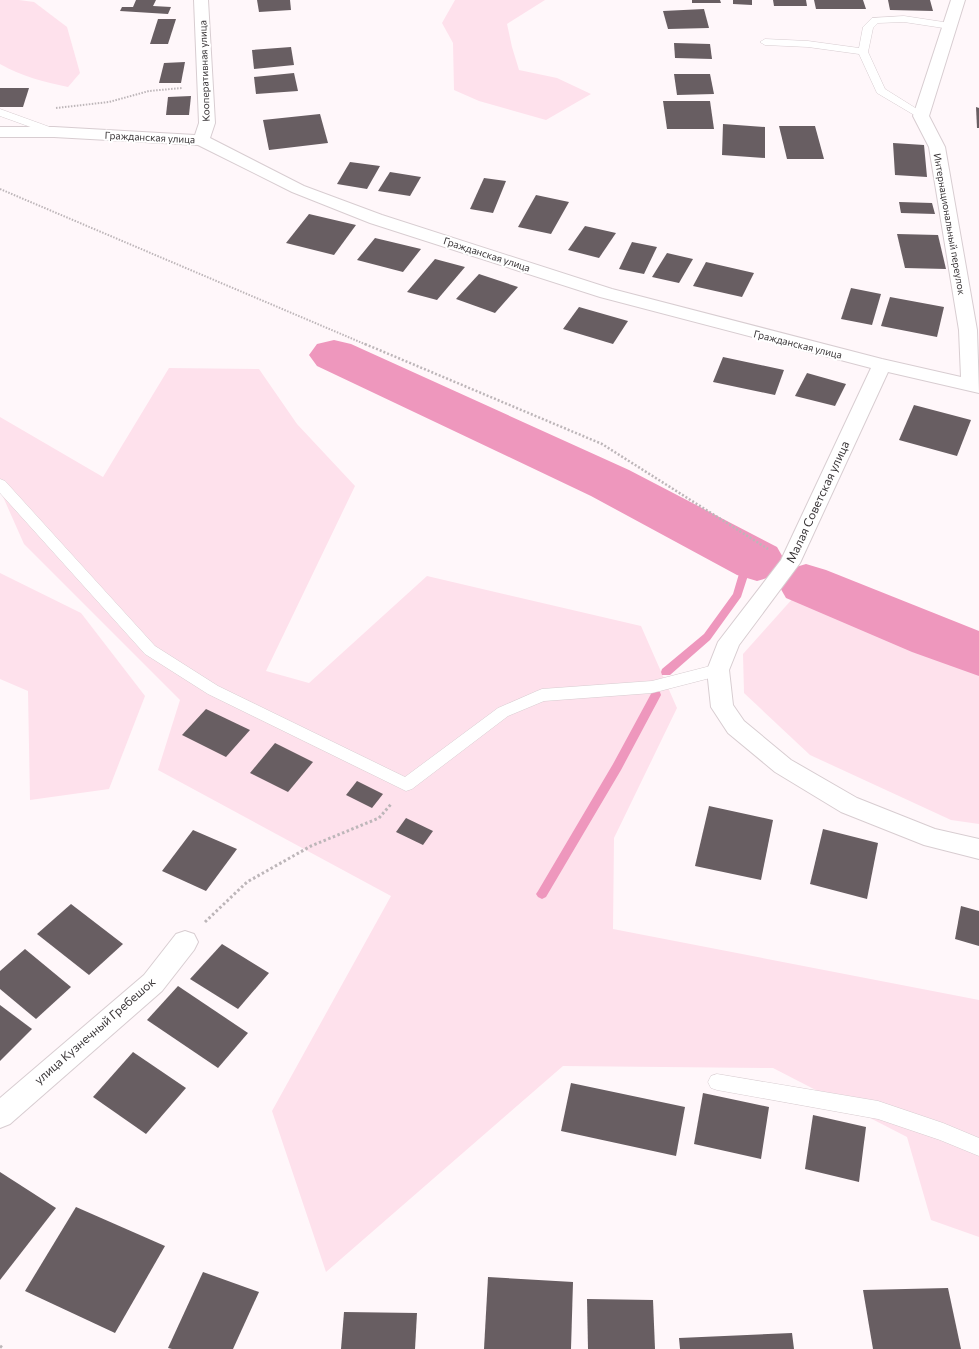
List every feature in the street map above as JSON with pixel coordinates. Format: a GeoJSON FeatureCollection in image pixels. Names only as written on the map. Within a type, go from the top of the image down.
{"type":"FeatureCollection","features":[{"type":"Feature","properties":{"kind":"street","name":"Кооперативная улица"},"geometry":{"type":"LineString","coordinates":[[201,140],[207,123],[202,0]]}},
{"type":"Feature","properties":{"kind":"street"},"geometry":{"type":"LineString","coordinates":[[921,116],[958,0]]}},
{"type":"Feature","properties":{"kind":"street","name":"Интернациональный переулок"},"geometry":{"type":"LineString","coordinates":[[921,116],[936,148],[968,330],[975,386]]}},
{"type":"Feature","properties":{"kind":"street","name":"Гражданская улица"},"geometry":{"type":"LineString","coordinates":[[0,132],[54,132],[201,140],[298,189],[376,218],[606,293],[882,365],[975,386]]}},
{"type":"Feature","properties":{"kind":"street","name":"Малая Советская улица"},"geometry":{"type":"LineString","coordinates":[[882,365],[790,563],[729,642],[718,670],[722,707],[736,727],[783,766],[849,805],[932,838],[979,849]]}},
{"type":"Feature","properties":{"kind":"street","name":"улица Кузнечный Гребешок"},"geometry":{"type":"LineString","coordinates":[[0,1115],[153,983],[185,942]]}},
{"type":"Feature","properties":{"kind":"lane"},"geometry":{"type":"LineString","coordinates":[[921,116],[881,91],[863,52],[868,28],[875,20],[904,19],[950,26]]}},
{"type":"Feature","properties":{"kind":"lane"},"geometry":{"type":"LineString","coordinates":[[765,42],[808,44],[863,52]]}},
{"type":"Feature","properties":{"kind":"lane"},"geometry":{"type":"LineString","coordinates":[[0,112],[54,132]]}},
{"type":"Feature","properties":{"kind":"lane"},"geometry":{"type":"LineString","coordinates":[[0,484],[150,650],[213,690],[406,785],[503,712],[542,695],[652,687],[718,670]]}},
{"type":"Feature","properties":{"kind":"lane"},"geometry":{"type":"LineString","coordinates":[[717,1082],[878,1110],[944,1132],[979,1147]]}},
{"type":"Feature","properties":{"kind":"path"},"geometry":{"type":"LineString","coordinates":[[54,108],[109,102],[149,92],[206,86]]}},
{"type":"Feature","properties":{"kind":"path"},"geometry":{"type":"LineString","coordinates":[[0,189],[602,444],[790,563]]}},
{"type":"Feature","properties":{"kind":"path"},"geometry":{"type":"LineString","coordinates":[[185,942],[247,882],[311,846],[379,818],[406,785]]}},
{"type":"Feature","properties":{"kind":"path"},"geometry":{"type":"LineString","coordinates":[[0,1346],[4,1349]]}},
{"type":"Feature","properties":{"kind":"shaded area"},"geometry":{"type":"Polygon","coordinates":[[[0,0],[34,2],[67,27],[80,73],[68,87],[33,78],[0,64],[0,0]]]}},
{"type":"Feature","properties":{"kind":"shaded area"},"geometry":{"type":"Polygon","coordinates":[[[455,0],[545,0],[507,24],[519,70],[557,78],[591,94],[546,120],[479,101],[454,90],[453,43],[442,23],[455,0]]]}},
{"type":"Feature","properties":{"kind":"shaded area"},"geometry":{"type":"Polygon","coordinates":[[[169,368],[259,369],[297,424],[355,486],[266,671],[309,683],[427,576],[641,626],[677,708],[614,838],[613,929],[979,1000],[979,1237],[931,1220],[907,1137],[773,1068],[563,1066],[326,1272],[272,1111],[391,896],[158,770],[180,700],[24,544],[0,490],[0,417],[103,477],[169,368]]]}},
{"type":"Feature","properties":{"kind":"shaded area"},"geometry":{"type":"Polygon","coordinates":[[[0,573],[81,613],[145,696],[109,789],[30,800],[28,691],[0,679],[0,573]]]}},
{"type":"Feature","properties":{"kind":"shaded area"},"geometry":{"type":"Polygon","coordinates":[[[794,597],[979,671],[979,824],[951,820],[810,755],[744,693],[743,654],[794,597]]]}},
{"type":"Feature","properties":{"kind":"building"},"geometry":{"type":"Polygon","coordinates":[[[136,0],[156,0],[153,6],[171,7],[168,14],[120,11],[122,7],[133,7],[136,0]]]}},
{"type":"Feature","properties":{"kind":"building"},"geometry":{"type":"Polygon","coordinates":[[[257,0],[290,0],[291,10],[259,12],[257,0]]]}},
{"type":"Feature","properties":{"kind":"building"},"geometry":{"type":"Polygon","coordinates":[[[692,0],[720,0],[721,3],[692,3],[692,0]]]}},
{"type":"Feature","properties":{"kind":"building"},"geometry":{"type":"Polygon","coordinates":[[[733,0],[752,0],[752,5],[733,4],[733,0]]]}},
{"type":"Feature","properties":{"kind":"building"},"geometry":{"type":"Polygon","coordinates":[[[773,0],[806,0],[807,6],[774,6],[773,0]]]}},
{"type":"Feature","properties":{"kind":"building"},"geometry":{"type":"Polygon","coordinates":[[[814,0],[863,0],[866,9],[816,9],[814,0]]]}},
{"type":"Feature","properties":{"kind":"building"},"geometry":{"type":"Polygon","coordinates":[[[888,0],[930,0],[933,11],[890,10],[888,0]]]}},
{"type":"Feature","properties":{"kind":"building"},"geometry":{"type":"Polygon","coordinates":[[[704,9],[709,28],[668,29],[663,11],[704,9]]]}},
{"type":"Feature","properties":{"kind":"building"},"geometry":{"type":"Polygon","coordinates":[[[158,19],[176,19],[168,44],[150,44],[158,19]]]}},
{"type":"Feature","properties":{"kind":"building"},"geometry":{"type":"Polygon","coordinates":[[[674,43],[710,44],[712,59],[675,58],[674,43]]]}},
{"type":"Feature","properties":{"kind":"building"},"geometry":{"type":"Polygon","coordinates":[[[291,47],[294,65],[254,69],[252,50],[291,47]]]}},
{"type":"Feature","properties":{"kind":"building"},"geometry":{"type":"Polygon","coordinates":[[[185,62],[181,83],[159,83],[164,63],[185,62]]]}},
{"type":"Feature","properties":{"kind":"building"},"geometry":{"type":"Polygon","coordinates":[[[294,73],[298,91],[256,94],[254,77],[294,73]]]}},
{"type":"Feature","properties":{"kind":"building"},"geometry":{"type":"Polygon","coordinates":[[[674,74],[710,74],[714,94],[677,95],[674,74]]]}},
{"type":"Feature","properties":{"kind":"building"},"geometry":{"type":"Polygon","coordinates":[[[0,88],[29,88],[23,107],[0,107],[0,88]]]}},
{"type":"Feature","properties":{"kind":"building"},"geometry":{"type":"Polygon","coordinates":[[[191,96],[189,115],[166,115],[168,97],[191,96]]]}},
{"type":"Feature","properties":{"kind":"building"},"geometry":{"type":"Polygon","coordinates":[[[663,101],[710,101],[714,129],[667,129],[663,101]]]}},
{"type":"Feature","properties":{"kind":"building"},"geometry":{"type":"Polygon","coordinates":[[[976,107],[979,108],[979,128],[977,128],[976,107]]]}},
{"type":"Feature","properties":{"kind":"building"},"geometry":{"type":"Polygon","coordinates":[[[320,114],[328,143],[269,150],[263,120],[320,114]]]}},
{"type":"Feature","properties":{"kind":"building"},"geometry":{"type":"Polygon","coordinates":[[[723,124],[765,127],[765,158],[722,155],[723,124]]]}},
{"type":"Feature","properties":{"kind":"building"},"geometry":{"type":"Polygon","coordinates":[[[779,126],[815,126],[824,159],[787,159],[779,126]]]}},
{"type":"Feature","properties":{"kind":"building"},"geometry":{"type":"Polygon","coordinates":[[[893,143],[924,145],[927,177],[895,175],[893,143]]]}},
{"type":"Feature","properties":{"kind":"building"},"geometry":{"type":"Polygon","coordinates":[[[350,162],[380,166],[367,189],[337,184],[350,162]]]}},
{"type":"Feature","properties":{"kind":"building"},"geometry":{"type":"Polygon","coordinates":[[[390,172],[421,177],[410,196],[378,191],[390,172]]]}},
{"type":"Feature","properties":{"kind":"building"},"geometry":{"type":"Polygon","coordinates":[[[484,178],[506,181],[493,213],[470,209],[484,178]]]}},
{"type":"Feature","properties":{"kind":"building"},"geometry":{"type":"Polygon","coordinates":[[[536,195],[569,202],[551,234],[518,227],[536,195]]]}},
{"type":"Feature","properties":{"kind":"building"},"geometry":{"type":"Polygon","coordinates":[[[899,202],[932,203],[935,214],[901,213],[899,202]]]}},
{"type":"Feature","properties":{"kind":"building"},"geometry":{"type":"Polygon","coordinates":[[[309,214],[356,225],[334,255],[286,243],[309,214]]]}},
{"type":"Feature","properties":{"kind":"building"},"geometry":{"type":"Polygon","coordinates":[[[585,226],[616,233],[599,258],[568,250],[585,226]]]}},
{"type":"Feature","properties":{"kind":"building"},"geometry":{"type":"Polygon","coordinates":[[[897,234],[938,235],[946,269],[905,268],[897,234]]]}},
{"type":"Feature","properties":{"kind":"building"},"geometry":{"type":"Polygon","coordinates":[[[375,238],[421,249],[403,272],[357,260],[375,238]]]}},
{"type":"Feature","properties":{"kind":"building"},"geometry":{"type":"Polygon","coordinates":[[[632,242],[657,247],[644,274],[619,269],[632,242]]]}},
{"type":"Feature","properties":{"kind":"building"},"geometry":{"type":"Polygon","coordinates":[[[667,253],[693,259],[679,283],[652,277],[667,253]]]}},
{"type":"Feature","properties":{"kind":"building"},"geometry":{"type":"Polygon","coordinates":[[[435,259],[465,267],[437,300],[407,292],[435,259]]]}},
{"type":"Feature","properties":{"kind":"building"},"geometry":{"type":"Polygon","coordinates":[[[706,262],[754,273],[742,297],[693,286],[706,262]]]}},
{"type":"Feature","properties":{"kind":"building"},"geometry":{"type":"Polygon","coordinates":[[[479,274],[518,287],[495,313],[456,299],[479,274]]]}},
{"type":"Feature","properties":{"kind":"building"},"geometry":{"type":"Polygon","coordinates":[[[851,288],[881,294],[872,325],[841,319],[851,288]]]}},
{"type":"Feature","properties":{"kind":"building"},"geometry":{"type":"Polygon","coordinates":[[[890,297],[944,307],[937,337],[881,326],[890,297]]]}},
{"type":"Feature","properties":{"kind":"building"},"geometry":{"type":"Polygon","coordinates":[[[579,307],[628,321],[613,344],[563,329],[579,307]]]}},
{"type":"Feature","properties":{"kind":"building"},"geometry":{"type":"Polygon","coordinates":[[[723,357],[784,370],[775,395],[713,382],[723,357]]]}},
{"type":"Feature","properties":{"kind":"building"},"geometry":{"type":"Polygon","coordinates":[[[807,373],[846,384],[835,406],[795,396],[807,373]]]}},
{"type":"Feature","properties":{"kind":"building"},"geometry":{"type":"Polygon","coordinates":[[[914,405],[971,420],[957,456],[899,440],[914,405]]]}},
{"type":"Feature","properties":{"kind":"building"},"geometry":{"type":"Polygon","coordinates":[[[206,709],[250,730],[226,757],[182,735],[206,709]]]}},
{"type":"Feature","properties":{"kind":"building"},"geometry":{"type":"Polygon","coordinates":[[[275,743],[313,762],[288,792],[250,773],[275,743]]]}},
{"type":"Feature","properties":{"kind":"building"},"geometry":{"type":"Polygon","coordinates":[[[357,781],[383,794],[372,808],[346,795],[357,781]]]}},
{"type":"Feature","properties":{"kind":"building"},"geometry":{"type":"Polygon","coordinates":[[[709,806],[773,820],[761,880],[695,866],[709,806]]]}},
{"type":"Feature","properties":{"kind":"building"},"geometry":{"type":"Polygon","coordinates":[[[406,818],[433,831],[423,845],[396,832],[406,818]]]}},
{"type":"Feature","properties":{"kind":"building"},"geometry":{"type":"Polygon","coordinates":[[[823,829],[878,843],[867,899],[810,884],[823,829]]]}},
{"type":"Feature","properties":{"kind":"building"},"geometry":{"type":"Polygon","coordinates":[[[193,830],[237,849],[206,891],[162,871],[193,830]]]}},
{"type":"Feature","properties":{"kind":"building"},"geometry":{"type":"Polygon","coordinates":[[[71,904],[123,944],[89,975],[37,934],[71,904]]]}},
{"type":"Feature","properties":{"kind":"building"},"geometry":{"type":"Polygon","coordinates":[[[961,906],[979,911],[979,946],[955,939],[961,906]]]}},
{"type":"Feature","properties":{"kind":"building"},"geometry":{"type":"Polygon","coordinates":[[[222,944],[269,973],[238,1009],[190,979],[222,944]]]}},
{"type":"Feature","properties":{"kind":"building"},"geometry":{"type":"Polygon","coordinates":[[[25,949],[71,987],[36,1019],[0,989],[0,971],[25,949]]]}},
{"type":"Feature","properties":{"kind":"building"},"geometry":{"type":"Polygon","coordinates":[[[178,986],[248,1033],[218,1068],[147,1020],[178,986]]]}},
{"type":"Feature","properties":{"kind":"building"},"geometry":{"type":"Polygon","coordinates":[[[0,1005],[32,1029],[0,1061],[0,1005]]]}},
{"type":"Feature","properties":{"kind":"building"},"geometry":{"type":"Polygon","coordinates":[[[133,1052],[186,1088],[146,1134],[93,1097],[133,1052]]]}},
{"type":"Feature","properties":{"kind":"building"},"geometry":{"type":"Polygon","coordinates":[[[571,1083],[685,1107],[676,1156],[561,1131],[571,1083]]]}},
{"type":"Feature","properties":{"kind":"building"},"geometry":{"type":"Polygon","coordinates":[[[703,1093],[769,1107],[761,1159],[694,1144],[703,1093]]]}},
{"type":"Feature","properties":{"kind":"building"},"geometry":{"type":"Polygon","coordinates":[[[813,1115],[866,1127],[859,1182],[805,1169],[813,1115]]]}},
{"type":"Feature","properties":{"kind":"building"},"geometry":{"type":"Polygon","coordinates":[[[0,1172],[56,1208],[0,1280],[0,1172]]]}},
{"type":"Feature","properties":{"kind":"building"},"geometry":{"type":"Polygon","coordinates":[[[76,1207],[165,1246],[115,1333],[25,1291],[76,1207]]]}},
{"type":"Feature","properties":{"kind":"building"},"geometry":{"type":"Polygon","coordinates":[[[203,1272],[259,1292],[233,1349],[168,1348],[203,1272]]]}},
{"type":"Feature","properties":{"kind":"building"},"geometry":{"type":"Polygon","coordinates":[[[488,1277],[573,1282],[571,1349],[484,1349],[488,1277]]]}},
{"type":"Feature","properties":{"kind":"building"},"geometry":{"type":"Polygon","coordinates":[[[948,1288],[961,1349],[873,1349],[863,1290],[948,1288]]]}},
{"type":"Feature","properties":{"kind":"building"},"geometry":{"type":"Polygon","coordinates":[[[587,1299],[653,1300],[655,1349],[588,1349],[587,1299]]]}},
{"type":"Feature","properties":{"kind":"building"},"geometry":{"type":"Polygon","coordinates":[[[344,1312],[417,1313],[415,1349],[341,1349],[344,1312]]]}},
{"type":"Feature","properties":{"kind":"building"},"geometry":{"type":"Polygon","coordinates":[[[792,1333],[794,1349],[680,1349],[679,1338],[792,1333]]]}},
{"type":"Feature","properties":{"kind":"waterway"},"geometry":{"type":"LineString","coordinates":[[334,355],[610,483],[757,561]]}},
{"type":"Feature","properties":{"kind":"waterway"},"geometry":{"type":"LineString","coordinates":[[666,672],[707,637],[738,595],[749,557]]}},
{"type":"Feature","properties":{"kind":"waterway"},"geometry":{"type":"LineString","coordinates":[[806,584],[932,637],[979,654]]}},
{"type":"Feature","properties":{"kind":"waterway"},"geometry":{"type":"LineString","coordinates":[[542,894],[617,767],[656,695]]}}]}
